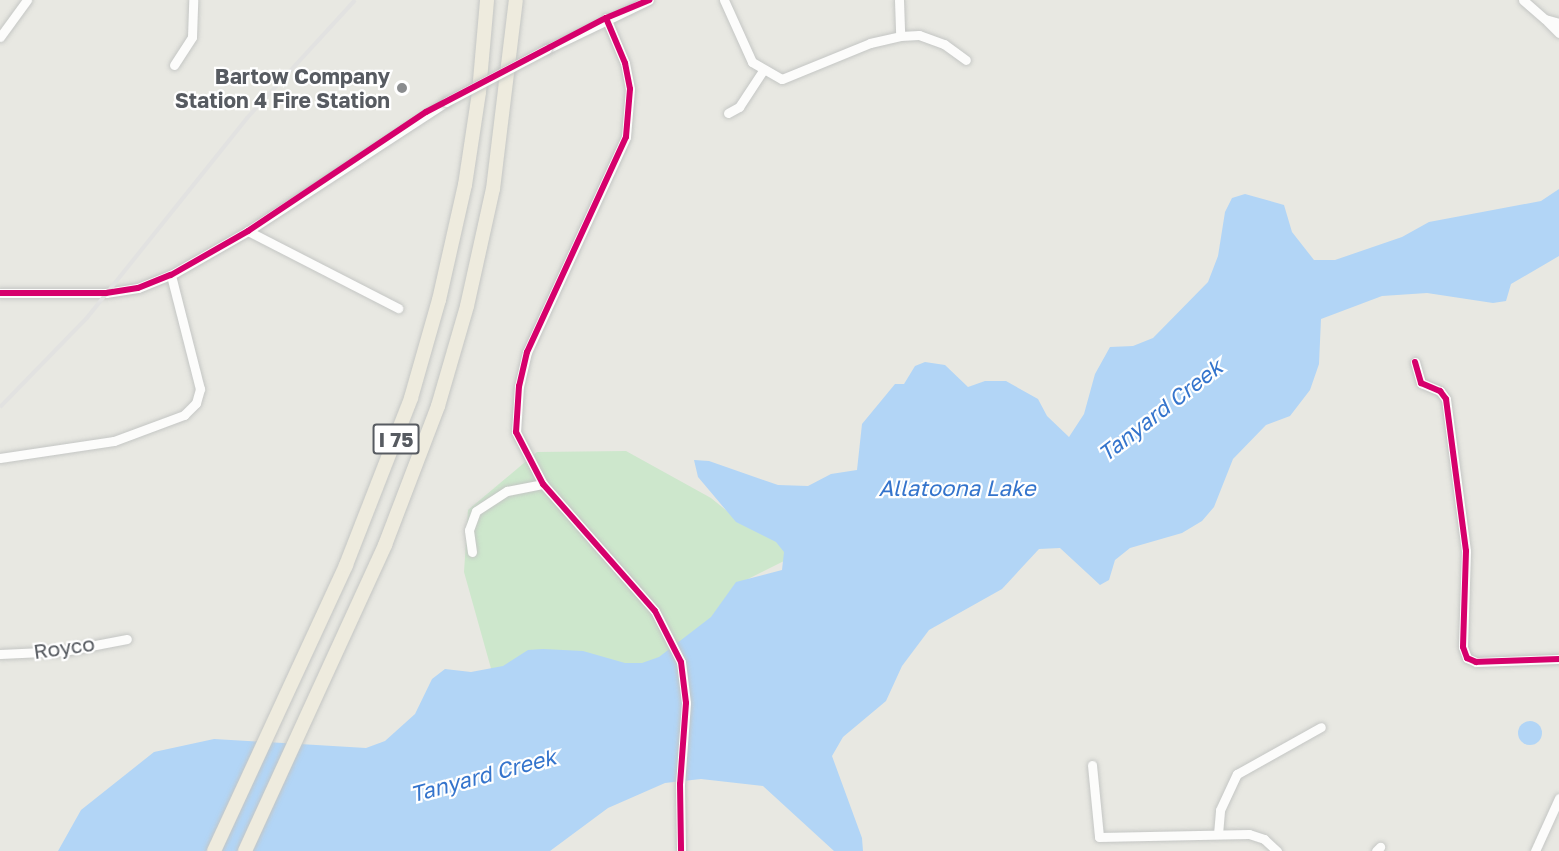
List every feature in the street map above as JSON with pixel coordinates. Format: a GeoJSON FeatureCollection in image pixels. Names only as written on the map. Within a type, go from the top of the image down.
{"type":"FeatureCollection","features":[{"type":"Feature","properties":{"kind":"highway","name":"I 75"},"geometry":{"type":"LineString","coordinates":[[214,851],[346,565],[411,398],[439,300],[465,185],[479,92],[487,0]]}},
{"type":"Feature","properties":{"kind":"highway","name":"I 75"},"geometry":{"type":"LineString","coordinates":[[245,851],[385,545],[438,406],[469,297],[493,189],[516,0]]}},
{"type":"Feature","properties":{"kind":"street"},"geometry":{"type":"LineString","coordinates":[[0,37],[27,0]]}},
{"type":"Feature","properties":{"kind":"street"},"geometry":{"type":"LineString","coordinates":[[174,65],[192,37],[193,0]]}},
{"type":"Feature","properties":{"kind":"street"},"geometry":{"type":"LineString","coordinates":[[0,293],[106,292],[138,288],[171,275],[248,231],[446,102],[606,18],[649,0]]}},
{"type":"Feature","properties":{"kind":"street"},"geometry":{"type":"LineString","coordinates":[[724,0],[742,46],[752,63],[782,79],[797,76],[870,43],[900,36],[919,35],[944,44],[966,60]]}},
{"type":"Feature","properties":{"kind":"street"},"geometry":{"type":"LineString","coordinates":[[899,0],[900,36]]}},
{"type":"Feature","properties":{"kind":"street"},"geometry":{"type":"LineString","coordinates":[[1523,0],[1559,33]]}},
{"type":"Feature","properties":{"kind":"street"},"geometry":{"type":"LineString","coordinates":[[0,18],[9,24]]}},
{"type":"Feature","properties":{"kind":"street"},"geometry":{"type":"LineString","coordinates":[[606,18],[625,63],[631,112],[626,137],[527,352],[519,386],[516,432],[543,484],[655,611],[681,662],[686,703],[680,784],[681,851]]}},
{"type":"Feature","properties":{"kind":"street"},"geometry":{"type":"LineString","coordinates":[[1545,19],[1559,22]]}},
{"type":"Feature","properties":{"kind":"street"},"geometry":{"type":"LineString","coordinates":[[728,113],[739,107],[764,69]]}},
{"type":"Feature","properties":{"kind":"street"},"geometry":{"type":"LineString","coordinates":[[248,231],[398,308]]}},
{"type":"Feature","properties":{"kind":"street"},"geometry":{"type":"LineString","coordinates":[[0,458],[114,441],[184,415],[196,403],[200,389],[171,275]]}},
{"type":"Feature","properties":{"kind":"street"},"geometry":{"type":"LineString","coordinates":[[1415,362],[1421,383],[1440,391],[1446,399],[1466,552],[1463,647],[1467,658],[1476,662],[1559,659]]}},
{"type":"Feature","properties":{"kind":"street"},"geometry":{"type":"LineString","coordinates":[[472,552],[469,530],[476,511],[507,491],[543,484]]}},
{"type":"Feature","properties":{"kind":"street","name":"Royco"},"geometry":{"type":"LineString","coordinates":[[0,654],[63,651],[127,639]]}},
{"type":"Feature","properties":{"kind":"street"},"geometry":{"type":"LineString","coordinates":[[1218,834],[1220,810],[1237,774],[1321,727]]}},
{"type":"Feature","properties":{"kind":"street"},"geometry":{"type":"LineString","coordinates":[[1092,765],[1100,837],[1218,834],[1258,836],[1277,851]]}},
{"type":"Feature","properties":{"kind":"street"},"geometry":{"type":"LineString","coordinates":[[1535,851],[1559,798]]}},
{"type":"Feature","properties":{"kind":"green space"},"geometry":{"type":"Polygon","coordinates":[[[626,451],[711,498],[738,520],[778,538],[792,557],[742,582],[692,642],[653,669],[492,672],[464,572],[468,510],[537,452],[626,451]]]}},
{"type":"Feature","properties":{"kind":"water","name":"Allatoona Lake"},"geometry":{"type":"Polygon","coordinates":[[[1559,189],[1559,256],[1511,284],[1506,301],[1493,303],[1427,293],[1382,296],[1321,319],[1319,364],[1310,390],[1290,416],[1266,425],[1233,459],[1214,507],[1202,521],[1182,533],[1130,548],[1115,560],[1109,580],[1100,585],[1060,548],[1039,549],[1002,589],[929,630],[902,666],[886,701],[843,737],[832,756],[862,838],[863,851],[834,851],[763,786],[701,779],[665,783],[608,808],[550,851],[58,851],[81,810],[154,752],[214,739],[366,748],[385,741],[415,714],[432,679],[445,669],[471,672],[503,666],[528,650],[543,649],[583,651],[625,663],[642,663],[659,657],[711,617],[736,582],[782,570],[784,552],[776,542],[736,522],[698,477],[694,460],[709,461],[778,485],[808,486],[831,474],[857,470],[862,424],[895,384],[904,384],[915,366],[925,362],[945,365],[968,387],[985,381],[1006,381],[1038,399],[1047,416],[1069,437],[1084,414],[1095,374],[1110,347],[1133,346],[1153,338],[1208,282],[1218,256],[1225,212],[1232,198],[1245,194],[1284,205],[1292,232],[1314,260],[1335,260],[1402,237],[1429,222],[1541,201],[1559,189]]]}},
{"type":"Feature","properties":{"kind":"water"},"geometry":{"type":"Polygon","coordinates":[[[1525,721],[1535,721],[1542,728],[1542,738],[1535,745],[1525,745],[1518,738],[1518,728],[1525,721]]]}},
{"type":"Feature","properties":{"kind":"railway"},"geometry":{"type":"LineString","coordinates":[[0,407],[86,319],[247,118],[355,0]]}},
{"type":"Feature","properties":{"kind":"cycle path"},"geometry":{"type":"LineString","coordinates":[[0,293],[106,293],[138,288],[171,275],[248,231],[426,112],[606,18],[649,0]]}},
{"type":"Feature","properties":{"kind":"cycle path"},"geometry":{"type":"LineString","coordinates":[[606,18],[625,63],[630,89],[626,137],[527,352],[519,386],[516,432],[543,484],[655,611],[681,662],[686,703],[680,784],[681,851]]}},
{"type":"Feature","properties":{"kind":"cycle path"},"geometry":{"type":"LineString","coordinates":[[1415,362],[1421,383],[1440,391],[1446,399],[1466,551],[1463,647],[1467,658],[1476,662],[1559,659]]}},
{"type":"Feature","properties":{"kind":"place","name":"Bartow Company Station 4 Fire Station"},"geometry":{"type":"Point","coordinates":[402,88]}},
{"type":"Feature","properties":{"kind":"water label","name":"Tanyard Creek"},"geometry":{"type":"Point","coordinates":[1160,410]}},
{"type":"Feature","properties":{"kind":"water label","name":"Tanyard Creek"},"geometry":{"type":"Point","coordinates":[483,775]}}]}
